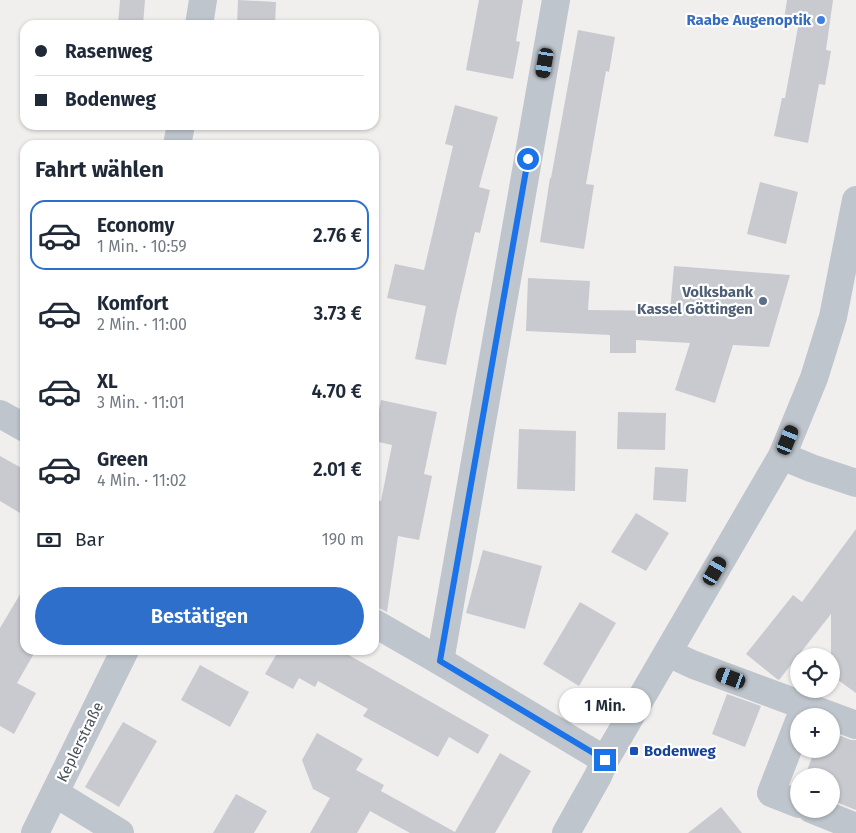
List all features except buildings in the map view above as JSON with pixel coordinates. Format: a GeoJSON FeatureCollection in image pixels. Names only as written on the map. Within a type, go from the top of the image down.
{"type":"FeatureCollection","features":[{"type":"Feature","properties":{"kind":"street"},"geometry":{"type":"LineString","coordinates":[[200,20],[204,0]]}},
{"type":"Feature","properties":{"kind":"street"},"geometry":{"type":"LineString","coordinates":[[440,661],[556,0]]}},
{"type":"Feature","properties":{"kind":"street"},"geometry":{"type":"LineString","coordinates":[[566,833],[605,760],[782,456],[814,378],[845,319],[856,200]]}},
{"type":"Feature","properties":{"kind":"street"},"geometry":{"type":"LineString","coordinates":[[0,414],[20,425]]}},
{"type":"Feature","properties":{"kind":"street"},"geometry":{"type":"LineString","coordinates":[[782,456],[856,483]]}},
{"type":"Feature","properties":{"kind":"street"},"geometry":{"type":"LineString","coordinates":[[379,626],[605,760]]}},
{"type":"Feature","properties":{"kind":"street"},"geometry":{"type":"LineString","coordinates":[[668,653],[790,709]]}},
{"type":"Feature","properties":{"kind":"street","name":"Keplerstraße"},"geometry":{"type":"LineString","coordinates":[[35,833],[123,655]]}},
{"type":"Feature","properties":{"kind":"street"},"geometry":{"type":"LineString","coordinates":[[840,722],[856,725]]}},
{"type":"Feature","properties":{"kind":"street"},"geometry":{"type":"LineString","coordinates":[[790,743],[771,793],[790,800]]}},
{"type":"Feature","properties":{"kind":"street"},"geometry":{"type":"LineString","coordinates":[[55,793],[120,833]]}},
{"type":"Feature","properties":{"kind":"street"},"geometry":{"type":"LineString","coordinates":[[834,818],[856,827]]}},
{"type":"Feature","properties":{"kind":"place","name":"Raabe Augenoptik"},"geometry":{"type":"Point","coordinates":[821,20]}},
{"type":"Feature","properties":{"kind":"place","name":"Volksbank Kassel Göttingen"},"geometry":{"type":"Point","coordinates":[763,301]}},
{"type":"Feature","properties":{"kind":"place","name":"Bodenweg"},"geometry":{"type":"Point","coordinates":[634,751]}},
{"type":"Feature","properties":{"kind":"route"},"geometry":{"type":"LineString","coordinates":[[528,159],[440,661],[605,760]]}}]}
